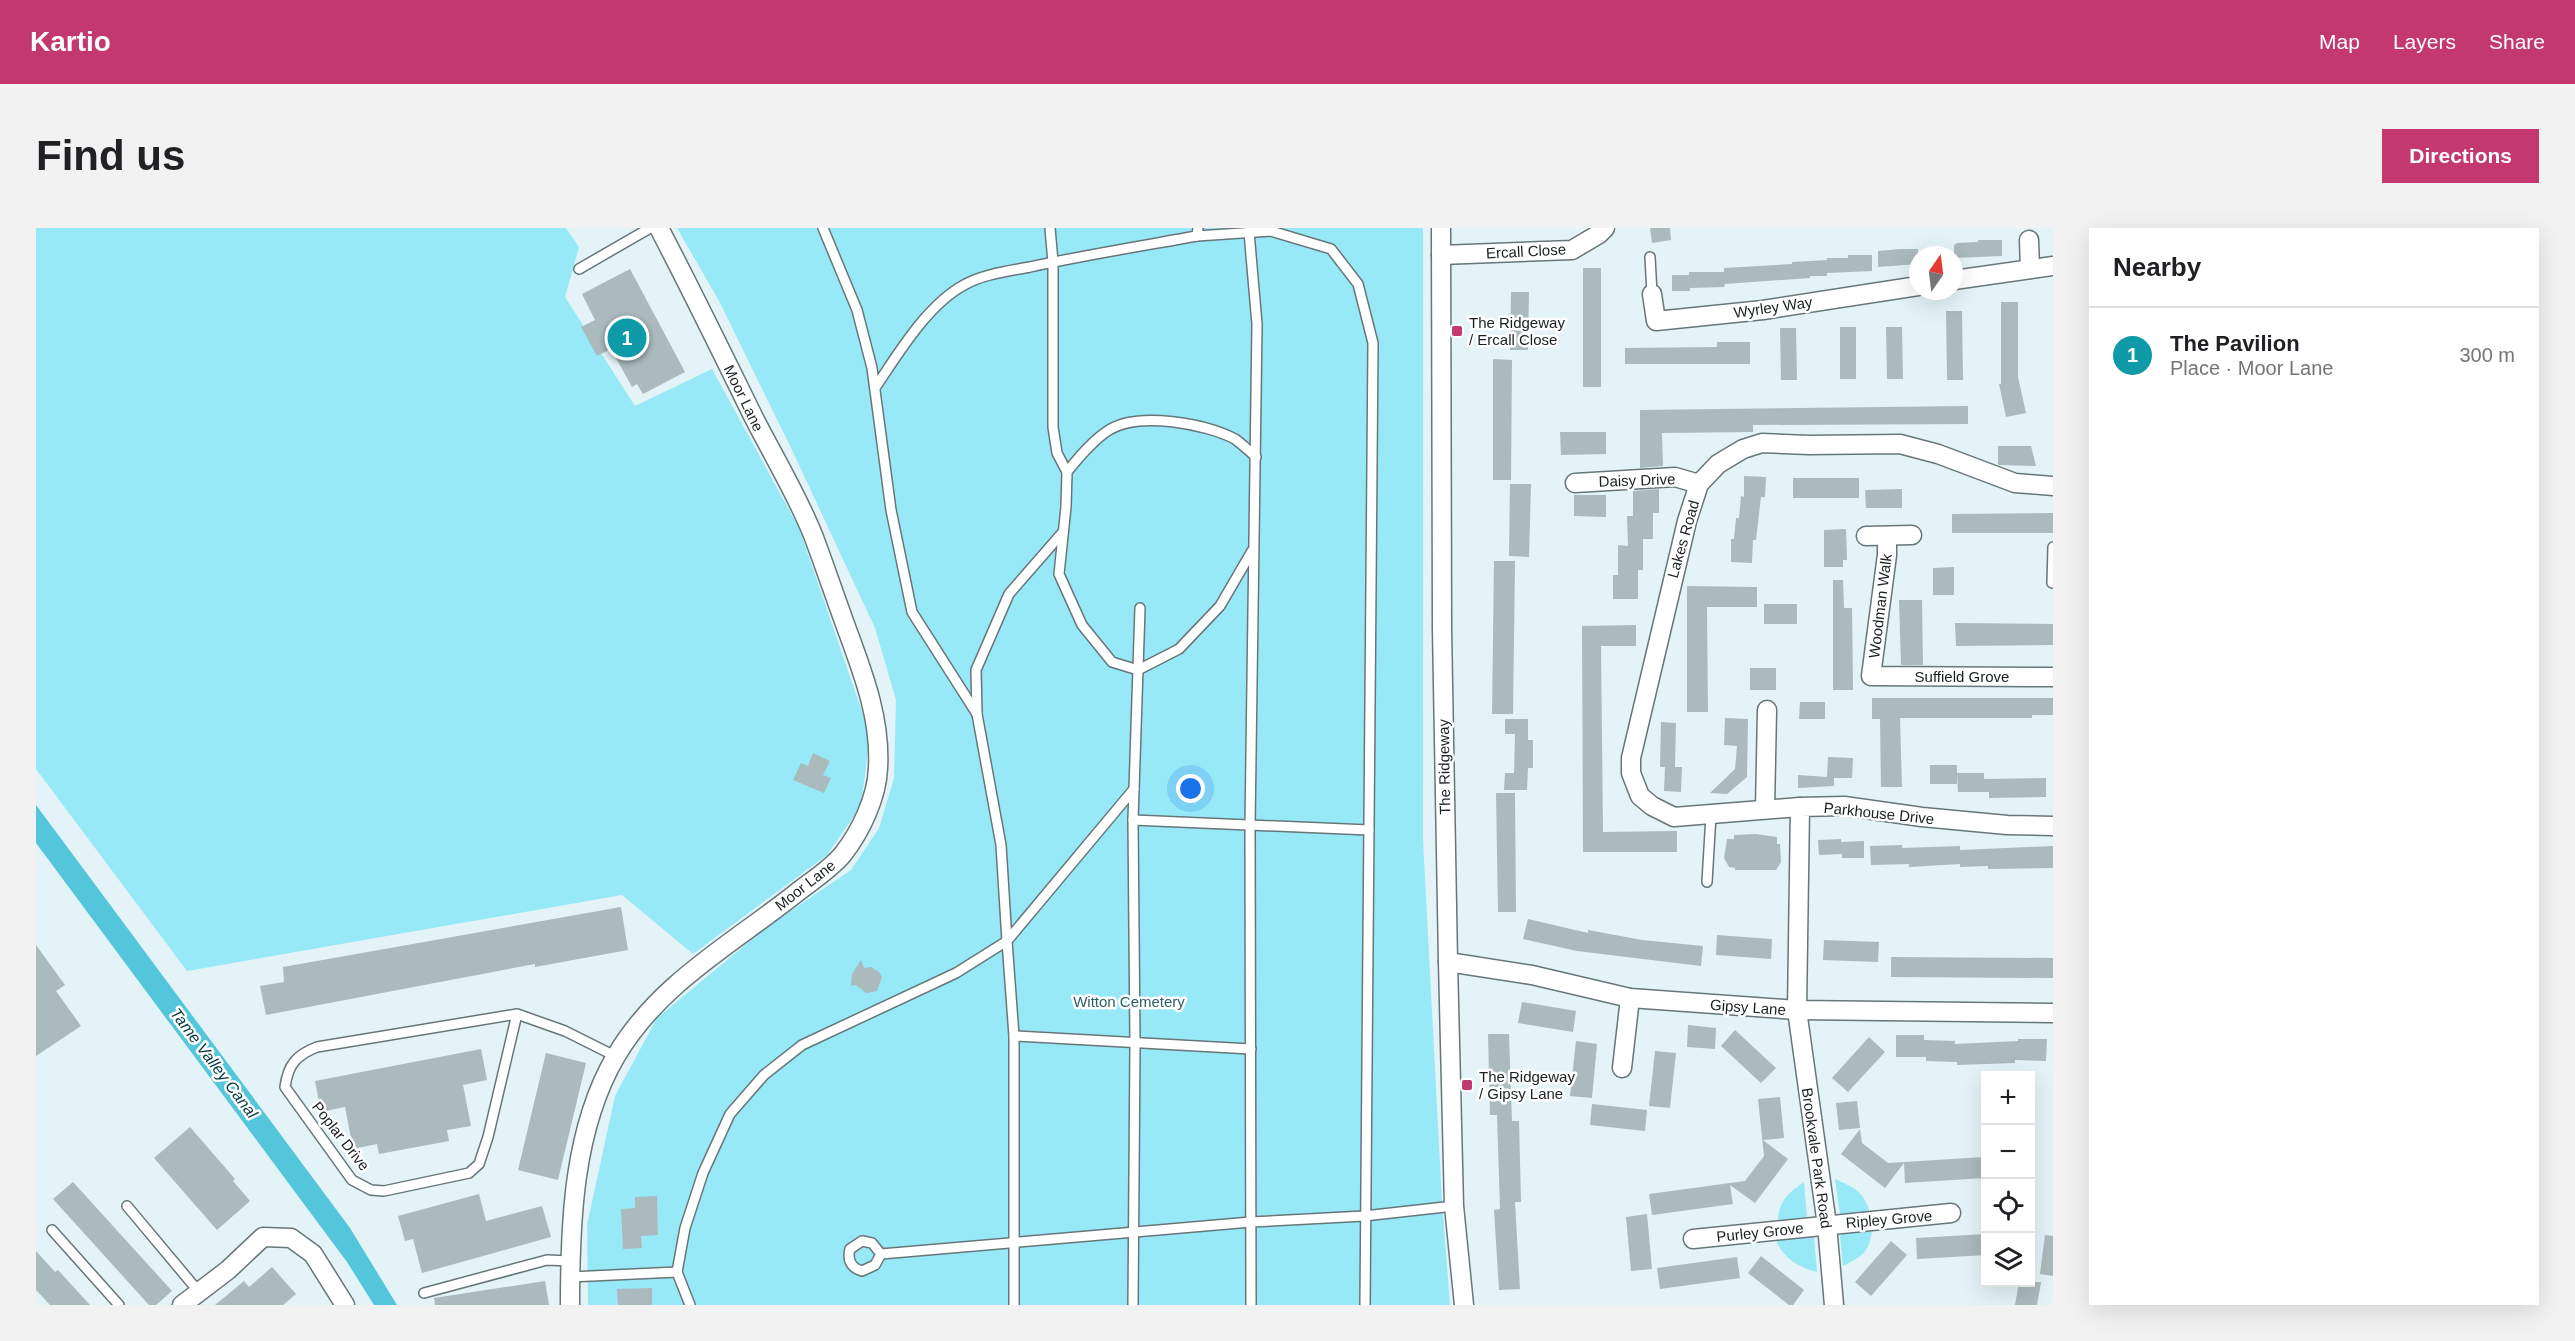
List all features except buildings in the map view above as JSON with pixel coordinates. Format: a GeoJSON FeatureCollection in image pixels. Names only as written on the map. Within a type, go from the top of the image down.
{"type":"FeatureCollection","features":[{"type":"Feature","properties":{"kind":"street","name":"Moor Lane"},"geometry":{"type":"LineString","coordinates":[[570,1305],[570,1234],[579,1165],[588,1125],[602,1084],[615,1056],[639,1022],[670,989],[722,946],[785,902],[842,856],[872,801],[878,771],[878,724],[862,672],[812,533],[659,228]]}},
{"type":"Feature","properties":{"kind":"street","name":"The Ridgeway"},"geometry":{"type":"LineString","coordinates":[[1441,228],[1442,628],[1448,962],[1454,1206],[1464,1305]]}},
{"type":"Feature","properties":{"kind":"street","name":"Ercall Close"},"geometry":{"type":"LineString","coordinates":[[1441,255],[1572,250],[1600,230]]}},
{"type":"Feature","properties":{"kind":"street"},"geometry":{"type":"LineString","coordinates":[[2029,240],[2030,269]]}},
{"type":"Feature","properties":{"kind":"street"},"geometry":{"type":"LineString","coordinates":[[1963,279],[2053,266]]}},
{"type":"Feature","properties":{"kind":"street","name":"Wyrley Way"},"geometry":{"type":"LineString","coordinates":[[1652,294],[1656,321],[1763,310],[1909,287]]}},
{"type":"Feature","properties":{"kind":"street","name":"Lakes Road"},"geometry":{"type":"LineString","coordinates":[[1800,807],[1674,817],[1652,807],[1640,796],[1631,772],[1631,758],[1677,556],[1699,484],[1718,464],[1743,449],[1762,442],[1853,446],[1900,444],[1938,454],[2015,483],[2053,486]]}},
{"type":"Feature","properties":{"kind":"street","name":"Daisy Drive"},"geometry":{"type":"LineString","coordinates":[[1575,483],[1675,477],[1699,484]]}},
{"type":"Feature","properties":{"kind":"street","name":"Woodman Walk"},"geometry":{"type":"LineString","coordinates":[[1866,536],[1912,535]]}},
{"type":"Feature","properties":{"kind":"street","name":"Woodman Walk"},"geometry":{"type":"LineString","coordinates":[[1871,676],[1887,555],[1887,537]]}},
{"type":"Feature","properties":{"kind":"street","name":"Suffield Grove"},"geometry":{"type":"LineString","coordinates":[[1871,676],[2053,677]]}},
{"type":"Feature","properties":{"kind":"street"},"geometry":{"type":"LineString","coordinates":[[1765,809],[1767,710]]}},
{"type":"Feature","properties":{"kind":"street","name":"Parkhouse Drive"},"geometry":{"type":"LineString","coordinates":[[1800,807],[1844,806],[1922,817],[2007,825],[2053,826]]}},
{"type":"Feature","properties":{"kind":"street"},"geometry":{"type":"LineString","coordinates":[[1797,1010],[1800,807]]}},
{"type":"Feature","properties":{"kind":"street","name":"Gipsy Lane"},"geometry":{"type":"LineString","coordinates":[[1448,962],[1532,975],[1630,998],[1797,1010],[2053,1013]]}},
{"type":"Feature","properties":{"kind":"street"},"geometry":{"type":"LineString","coordinates":[[1622,1068],[1630,998]]}},
{"type":"Feature","properties":{"kind":"street","name":"Brookvale Park Road"},"geometry":{"type":"LineString","coordinates":[[1797,1010],[1827,1225],[1834,1305]]}},
{"type":"Feature","properties":{"kind":"street","name":"Ripley Grove"},"geometry":{"type":"LineString","coordinates":[[1827,1225],[1951,1213]]}},
{"type":"Feature","properties":{"kind":"street","name":"Purley Grove"},"geometry":{"type":"LineString","coordinates":[[1693,1239],[1827,1225]]}},
{"type":"Feature","properties":{"kind":"street"},"geometry":{"type":"LineString","coordinates":[[182,1305],[228,1270],[263,1237],[291,1238],[313,1254],[345,1305]]}},
{"type":"Feature","properties":{"kind":"lane"},"geometry":{"type":"LineString","coordinates":[[579,269],[650,228]]}},
{"type":"Feature","properties":{"kind":"lane"},"geometry":{"type":"LineString","coordinates":[[823,228],[857,310],[872,368],[891,510],[912,612],[976,714]]}},
{"type":"Feature","properties":{"kind":"lane"},"geometry":{"type":"LineString","coordinates":[[1050,228],[1053,262]]}},
{"type":"Feature","properties":{"kind":"lane"},"geometry":{"type":"LineString","coordinates":[[1055,228],[1053,427],[1057,453],[1066,472],[1064,532],[1059,574],[1082,625],[1112,662],[1138,670],[1179,648],[1221,606],[1254,549]]}},
{"type":"Feature","properties":{"kind":"lane"},"geometry":{"type":"LineString","coordinates":[[875,388],[911,334],[945,299],[964,284],[996,274],[1198,232],[1271,231],[1331,249],[1358,284],[1373,343],[1365,1305]]}},
{"type":"Feature","properties":{"kind":"lane"},"geometry":{"type":"LineString","coordinates":[[1249,232],[1257,324],[1250,826],[1251,1305]]}},
{"type":"Feature","properties":{"kind":"lane"},"geometry":{"type":"LineString","coordinates":[[1650,257],[1652,294]]}},
{"type":"Feature","properties":{"kind":"lane"},"geometry":{"type":"LineString","coordinates":[[1066,472],[1086,449],[1110,429],[1138,421],[1206,428],[1236,440],[1256,457]]}},
{"type":"Feature","properties":{"kind":"lane"},"geometry":{"type":"LineString","coordinates":[[1014,1305],[1014,1036],[1001,845],[976,714],[976,670],[1009,594],[1064,532]]}},
{"type":"Feature","properties":{"kind":"lane"},"geometry":{"type":"LineString","coordinates":[[2052,583],[2053,547]]}},
{"type":"Feature","properties":{"kind":"lane"},"geometry":{"type":"LineString","coordinates":[[1133,1305],[1136,1044],[1133,820],[1140,608]]}},
{"type":"Feature","properties":{"kind":"lane"},"geometry":{"type":"LineString","coordinates":[[690,1305],[677,1272],[685,1228],[702,1173],[730,1114],[764,1075],[802,1045],[956,973],[1007,941],[1134,789]]}},
{"type":"Feature","properties":{"kind":"lane"},"geometry":{"type":"LineString","coordinates":[[1707,882],[1711,815]]}},
{"type":"Feature","properties":{"kind":"lane"},"geometry":{"type":"LineString","coordinates":[[1133,820],[1370,830]]}},
{"type":"Feature","properties":{"kind":"lane","name":"Poplar Drive"},"geometry":{"type":"LineString","coordinates":[[517,1014],[488,1137],[478,1164],[469,1173],[384,1191],[370,1190],[352,1180],[285,1087],[287,1072],[296,1060],[304,1052],[317,1047],[517,1014],[565,1031],[615,1056]]}},
{"type":"Feature","properties":{"kind":"lane"},"geometry":{"type":"LineString","coordinates":[[1014,1036],[1251,1049]]}},
{"type":"Feature","properties":{"kind":"lane"},"geometry":{"type":"LineString","coordinates":[[127,1206],[199,1292]]}},
{"type":"Feature","properties":{"kind":"lane"},"geometry":{"type":"LineString","coordinates":[[881,1254],[1251,1222],[1364,1216],[1454,1206]]}},
{"type":"Feature","properties":{"kind":"lane"},"geometry":{"type":"LineString","coordinates":[[52,1230],[119,1305]]}},
{"type":"Feature","properties":{"kind":"lane"},"geometry":{"type":"LineString","coordinates":[[424,1293],[547,1260],[570,1269],[677,1272]]}},
{"type":"Feature","properties":{"kind":"green space"},"geometry":{"type":"Polygon","coordinates":[[[36,228],[566,228],[579,247],[565,297],[635,406],[712,369],[799,528],[870,735],[861,806],[827,855],[693,954],[622,895],[187,971],[36,769],[36,228]]]}},
{"type":"Feature","properties":{"kind":"green space","name":"Witton Cemetery"},"geometry":{"type":"Polygon","coordinates":[[[677,228],[1423,228],[1423,840],[1442,1202],[1450,1305],[588,1305],[587,1225],[615,1096],[657,1018],[767,927],[851,870],[879,828],[894,778],[896,700],[875,628],[719,301],[677,228]]]}},
{"type":"Feature","properties":{"kind":"green space"},"geometry":{"type":"Polygon","coordinates":[[[1835,1179],[1857,1191],[1870,1212],[1840,1214],[1835,1179]]]}},
{"type":"Feature","properties":{"kind":"green space"},"geometry":{"type":"Polygon","coordinates":[[[1804,1182],[1807,1217],[1778,1222],[1782,1203],[1793,1190],[1804,1182]]]}},
{"type":"Feature","properties":{"kind":"green space"},"geometry":{"type":"Polygon","coordinates":[[[1872,1229],[1864,1252],[1843,1266],[1840,1236],[1846,1230],[1872,1229]]]}},
{"type":"Feature","properties":{"kind":"green space"},"geometry":{"type":"Polygon","coordinates":[[[1814,1237],[1817,1272],[1803,1267],[1786,1256],[1775,1238],[1814,1237]]]}},
{"type":"Feature","properties":{"kind":"water","name":"Tame Valley Canal"},"geometry":{"type":"Polygon","coordinates":[[[36,805],[350,1228],[397,1305],[374,1305],[347,1262],[36,843],[36,805]]]}},
{"type":"Feature","properties":{"kind":"place","name":"The Ridgeway / Ercall Close"},"geometry":{"type":"Point","coordinates":[1457,331]}},
{"type":"Feature","properties":{"kind":"place","name":"The Pavilion"},"geometry":{"type":"Point","coordinates":[627,338]}},
{"type":"Feature","properties":{"kind":"place","name":"The Ridgeway / Gipsy Lane"},"geometry":{"type":"Point","coordinates":[1467,1085]}}]}
